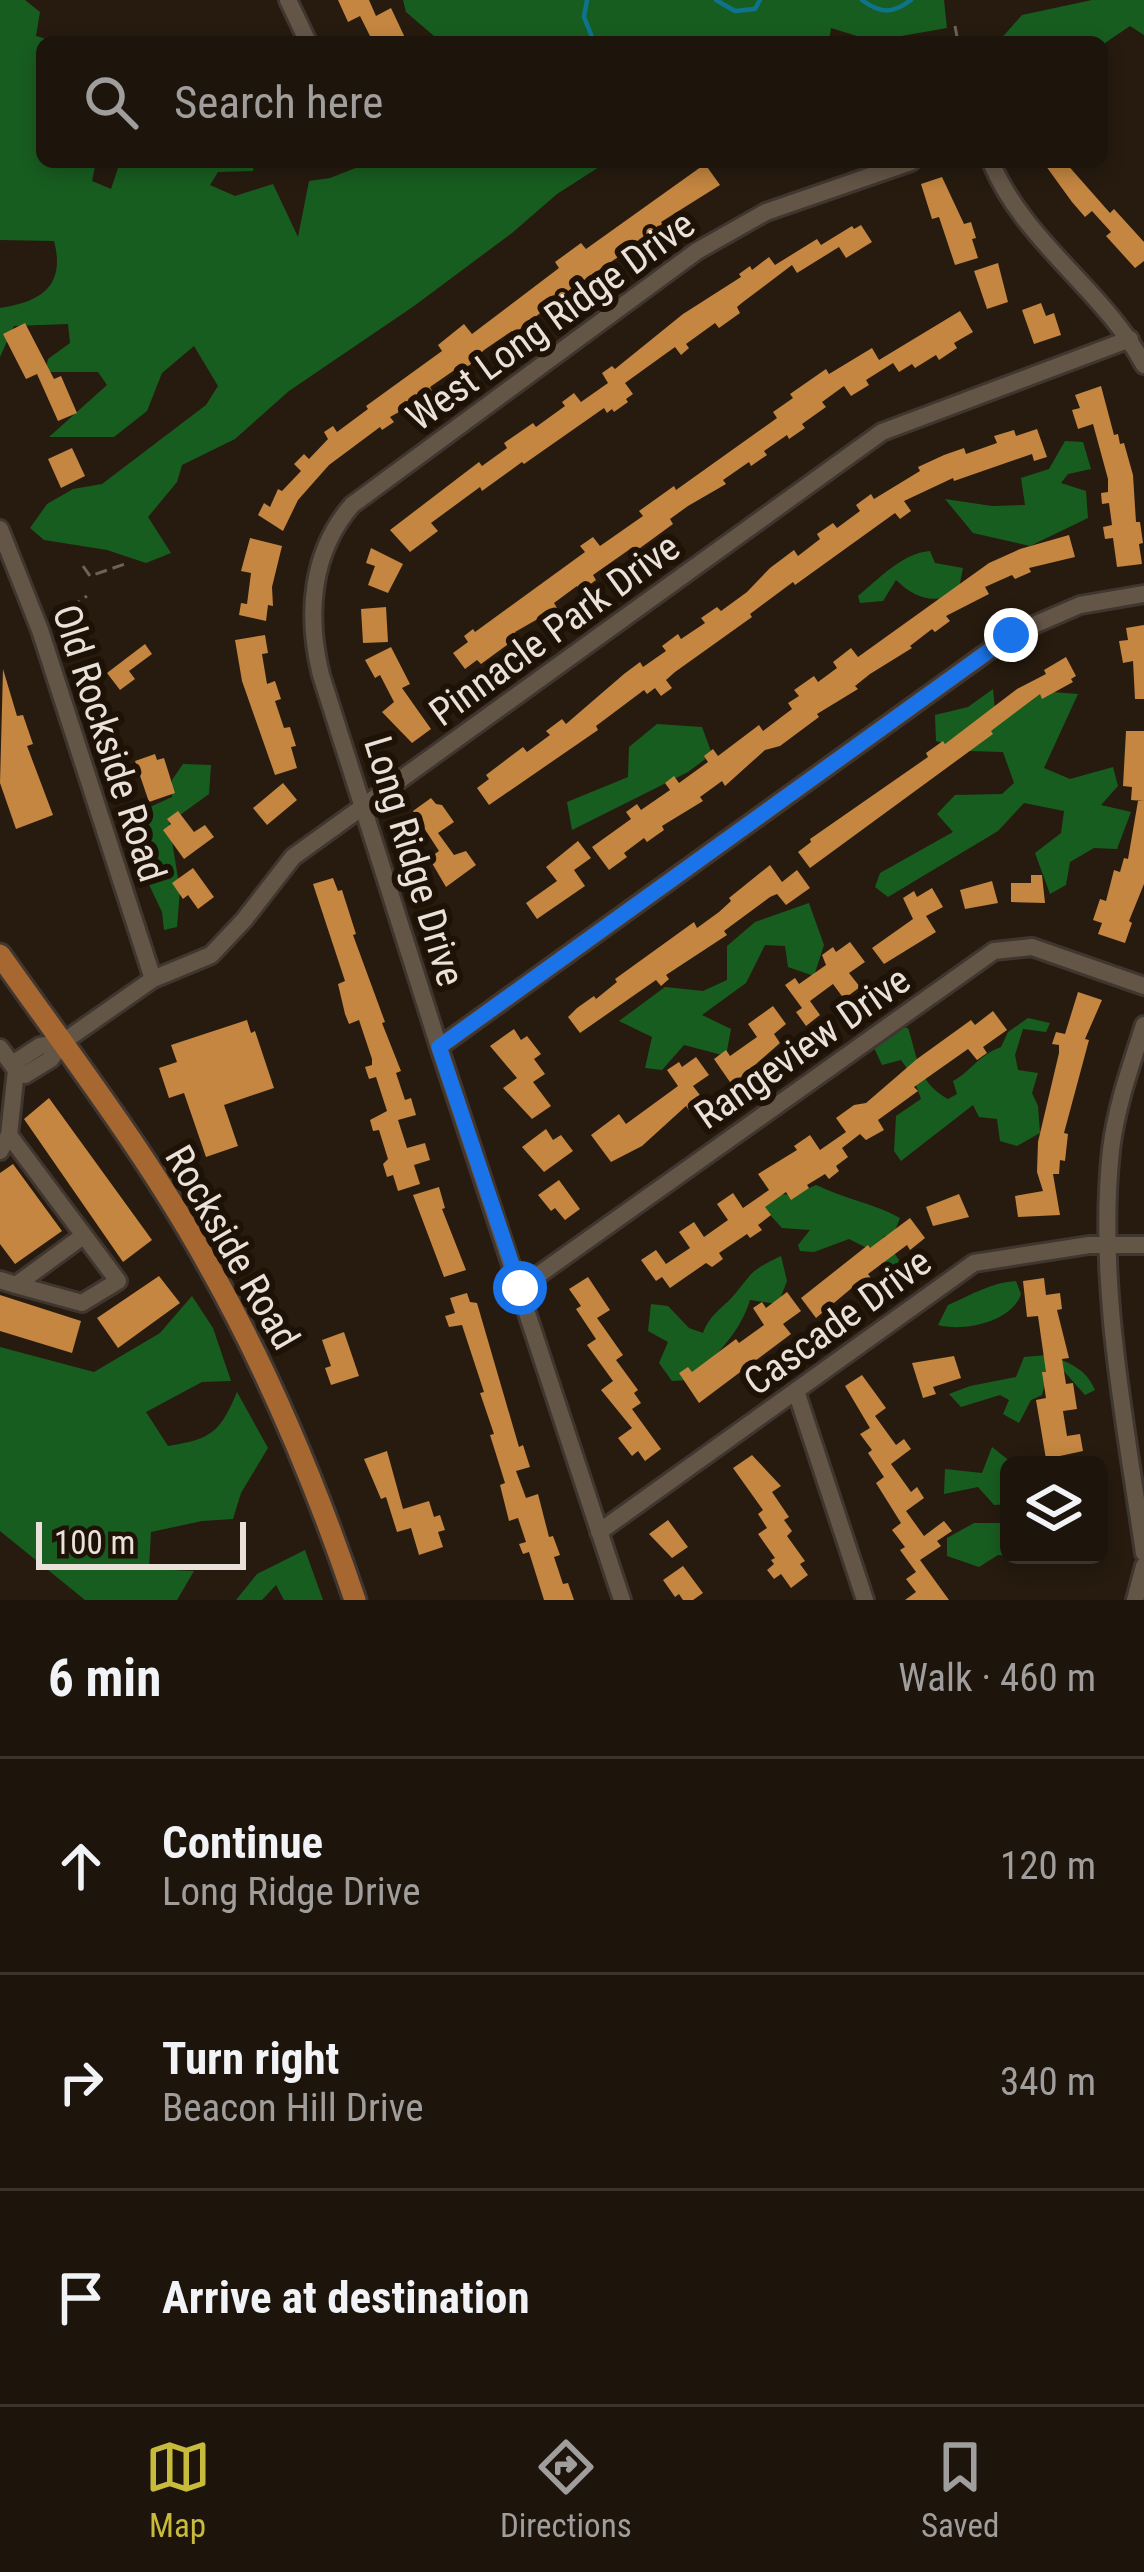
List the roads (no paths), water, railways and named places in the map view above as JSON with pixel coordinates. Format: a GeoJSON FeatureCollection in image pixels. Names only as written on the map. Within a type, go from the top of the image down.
{"type":"FeatureCollection","features":[{"type":"Feature","properties":{"kind":"main road","name":"Rockside Road"},"geometry":{"type":"LineString","coordinates":[[0,956],[154,1174],[209,1266],[289,1428],[324,1509],[355,1600]]}},
{"type":"Feature","properties":{"kind":"street"},"geometry":{"type":"LineString","coordinates":[[288,0],[305,36]]}},
{"type":"Feature","properties":{"kind":"street","name":"West Long Ridge Drive"},"geometry":{"type":"LineString","coordinates":[[311,618],[330,530],[371,490],[698,251],[766,212],[894,168]]}},
{"type":"Feature","properties":{"kind":"street"},"geometry":{"type":"LineString","coordinates":[[994,168],[1027,224],[1100,298],[1144,365]]}},
{"type":"Feature","properties":{"kind":"street","name":"Pinnacle Park Drive"},"geometry":{"type":"LineString","coordinates":[[16,1070],[25,1076],[51,1059],[63,1042],[153,979],[211,955],[293,856],[882,432],[1130,339]]}},
{"type":"Feature","properties":{"kind":"street","name":"Old Rockside Road"},"geometry":{"type":"LineString","coordinates":[[0,529],[40,630],[153,979]]}},
{"type":"Feature","properties":{"kind":"street"},"geometry":{"type":"LineString","coordinates":[[439,1047],[1011,635],[1080,605],[1144,594]]}},
{"type":"Feature","properties":{"kind":"street","name":"Long Ridge Drive"},"geometry":{"type":"LineString","coordinates":[[311,618],[321,675],[622,1600]]}},
{"type":"Feature","properties":{"kind":"street","name":"Rangeview Drive"},"geometry":{"type":"LineString","coordinates":[[520,1288],[994,951],[1033,947],[1144,986]]}},
{"type":"Feature","properties":{"kind":"street"},"geometry":{"type":"LineString","coordinates":[[1144,1025],[1111,1146],[1106,1244],[1144,1553]]}},
{"type":"Feature","properties":{"kind":"street"},"geometry":{"type":"LineString","coordinates":[[0,1048],[16,1070],[4,1143],[118,1281],[82,1303],[8,1282]]}},
{"type":"Feature","properties":{"kind":"street"},"geometry":{"type":"LineString","coordinates":[[8,1282],[83,1236]]}},
{"type":"Feature","properties":{"kind":"street","name":"Cascade Drive"},"geometry":{"type":"LineString","coordinates":[[599,1532],[974,1263],[1106,1244],[1144,1245]]}},
{"type":"Feature","properties":{"kind":"street"},"geometry":{"type":"LineString","coordinates":[[796,1391],[865,1600]]}},
{"type":"Feature","properties":{"kind":"street"},"geometry":{"type":"LineString","coordinates":[[1135,1600],[1144,1566]]}},
{"type":"Feature","properties":{"kind":"waterway"},"geometry":{"type":"LineString","coordinates":[[587,0],[584,17],[592,36]]}},
{"type":"Feature","properties":{"kind":"waterway"},"geometry":{"type":"LineString","coordinates":[[716,0],[735,11],[755,9],[760,0]]}},
{"type":"Feature","properties":{"kind":"waterway"},"geometry":{"type":"LineString","coordinates":[[862,0],[886,10],[911,0]]}}]}
